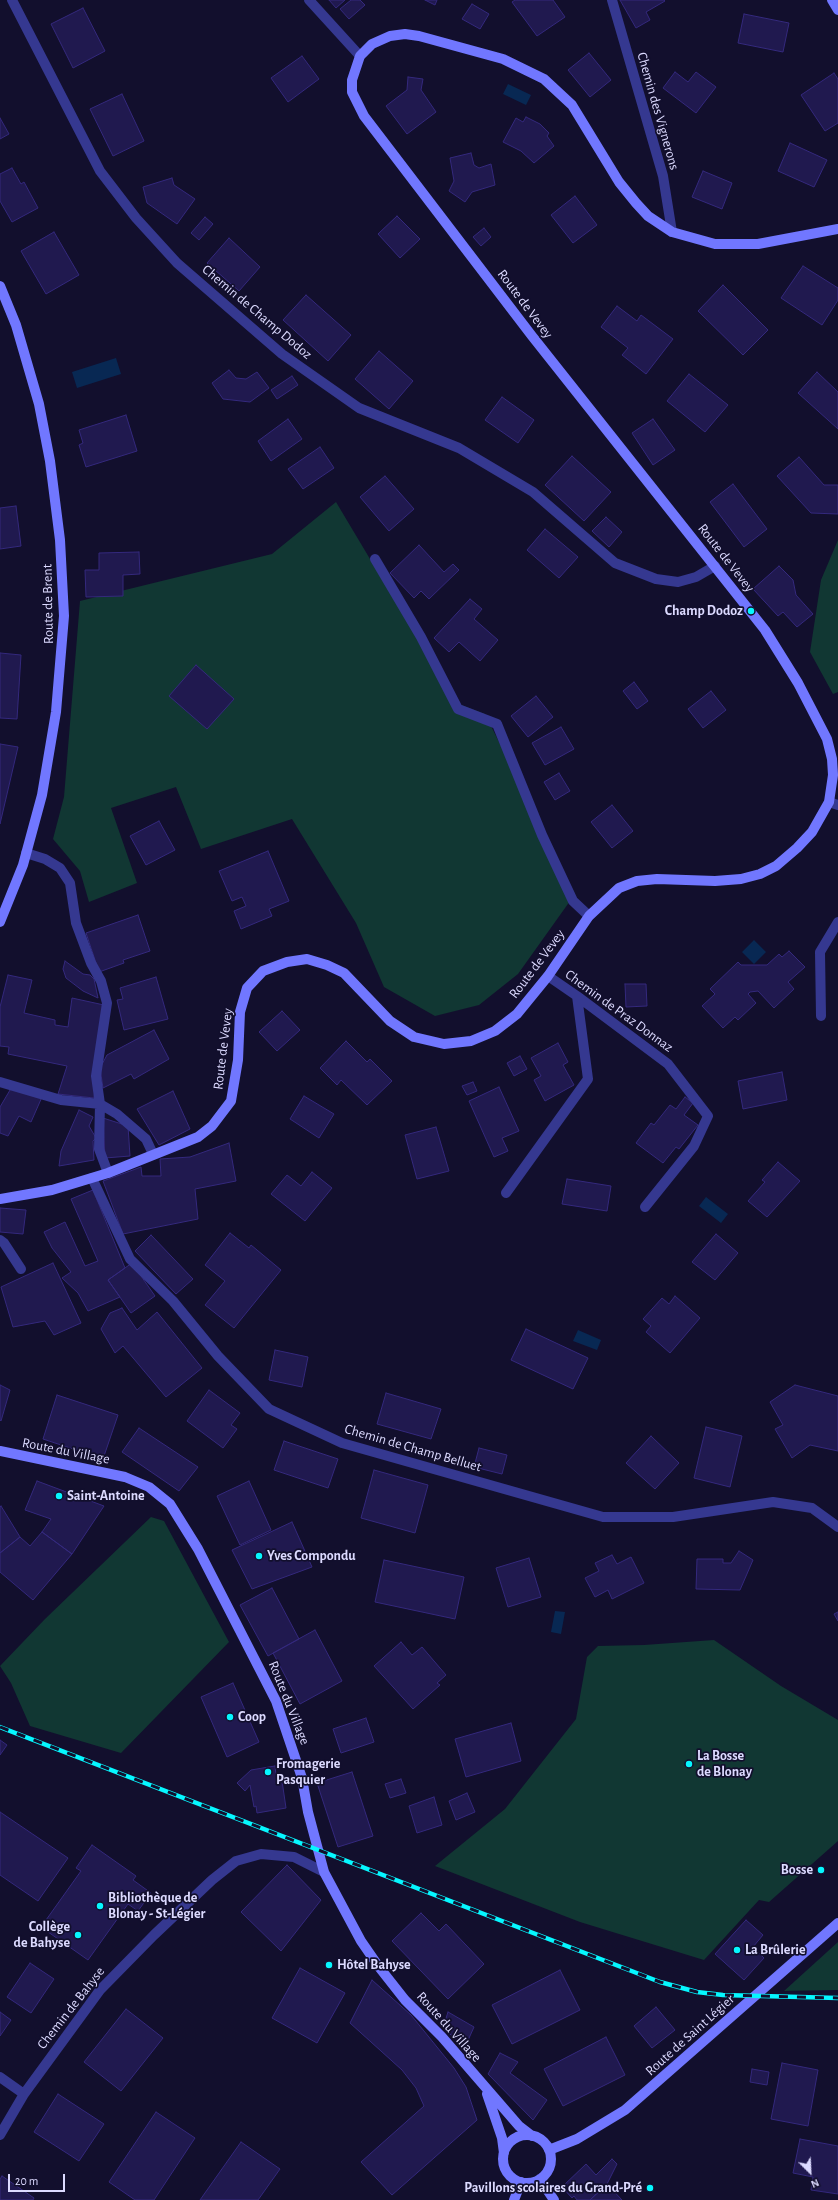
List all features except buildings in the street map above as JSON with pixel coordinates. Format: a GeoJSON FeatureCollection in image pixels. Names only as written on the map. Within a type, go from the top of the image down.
{"type":"FeatureCollection","features":[{"type":"Feature","properties":{"kind":"street","name":"Chemin de Champ Dodoz"},"geometry":{"type":"LineString","coordinates":[[12,0],[100,171],[136,218],[177,263],[282,354],[359,408],[459,448],[533,492],[614,563],[656,580],[678,582],[696,577],[715,566]]}},
{"type":"Feature","properties":{"kind":"street"},"geometry":{"type":"LineString","coordinates":[[309,0],[360,56]]}},
{"type":"Feature","properties":{"kind":"street","name":"Chemin des Vignerons"},"geometry":{"type":"LineString","coordinates":[[612,0],[663,176],[672,232]]}},
{"type":"Feature","properties":{"kind":"street"},"geometry":{"type":"LineString","coordinates":[[832,0],[838,10]]}},
{"type":"Feature","properties":{"kind":"street","name":"Route de Vevey"},"geometry":{"type":"LineString","coordinates":[[0,1199],[52,1190],[108,1173],[198,1137],[212,1126],[231,1101],[238,1060],[240,1012],[247,988],[263,971],[287,962],[307,959],[327,965],[344,973],[390,1021],[414,1037],[444,1044],[470,1040],[495,1030],[517,1014],[548,976],[589,916],[619,888],[637,881],[657,879],[715,881],[741,879],[776,866],[812,832],[833,804],[832,759],[827,739],[798,683],[765,630],[532,336],[364,116],[352,92],[352,80],[360,56],[372,44],[390,36],[405,34],[419,36],[503,59],[544,79],[572,105],[619,182],[636,203],[648,216],[672,232],[715,244],[758,244],[838,229]]}},
{"type":"Feature","properties":{"kind":"street","name":"Route de Brent"},"geometry":{"type":"LineString","coordinates":[[0,286],[16,325],[39,404],[50,461],[60,540],[64,616],[56,712],[43,788],[26,853],[0,922]]}},
{"type":"Feature","properties":{"kind":"street"},"geometry":{"type":"LineString","coordinates":[[375,559],[421,637],[458,708],[497,724],[542,835],[573,901],[589,916]]}},
{"type":"Feature","properties":{"kind":"street"},"geometry":{"type":"LineString","coordinates":[[26,853],[45,859],[60,868],[70,883],[76,924],[91,963],[102,981],[107,1003],[96,1076],[100,1104],[98,1149],[108,1173]]}},
{"type":"Feature","properties":{"kind":"street"},"geometry":{"type":"LineString","coordinates":[[821,1016],[820,952],[838,922]]}},
{"type":"Feature","properties":{"kind":"street","name":"Chemin de Praz Donnaz"},"geometry":{"type":"LineString","coordinates":[[548,976],[668,1064],[708,1116],[694,1146],[645,1206]]}},
{"type":"Feature","properties":{"kind":"street"},"geometry":{"type":"LineString","coordinates":[[506,1193],[588,1079],[577,996]]}},
{"type":"Feature","properties":{"kind":"street"},"geometry":{"type":"LineString","coordinates":[[0,1082],[61,1100],[100,1104],[117,1114],[146,1139],[153,1154]]}},
{"type":"Feature","properties":{"kind":"street","name":"Chemin de Champ Belluet"},"geometry":{"type":"LineString","coordinates":[[92,1178],[130,1259],[173,1301],[218,1356],[269,1409],[342,1443],[603,1517],[673,1517],[773,1502],[812,1508],[838,1527]]}},
{"type":"Feature","properties":{"kind":"street"},"geometry":{"type":"LineString","coordinates":[[0,1240],[4,1243],[21,1269]]}},
{"type":"Feature","properties":{"kind":"street","name":"Route du Village"},"geometry":{"type":"LineString","coordinates":[[0,1451],[125,1477],[149,1487],[170,1504],[198,1549],[276,1701],[302,1778],[308,1812],[324,1872],[361,1941],[378,1967],[405,2000],[442,2037],[519,2126],[532,2136]]}},
{"type":"Feature","properties":{"kind":"street","name":"Chemin de Bahyse"},"geometry":{"type":"LineString","coordinates":[[0,2135],[24,2094],[100,1990],[154,1935],[212,1880],[236,1861],[261,1854],[294,1857],[324,1872]]}},
{"type":"Feature","properties":{"kind":"street","name":"Route de Saint Légier"},"geometry":{"type":"LineString","coordinates":[[549,2150],[577,2139],[624,2110],[838,1923]]}},
{"type":"Feature","properties":{"kind":"street"},"geometry":{"type":"LineString","coordinates":[[0,2077],[24,2094]]}},
{"type":"Feature","properties":{"kind":"street","name":"Route du Village"},"geometry":{"type":"LineString","coordinates":[[482,2084],[493,2107],[502,2138],[504,2153]]}},
{"type":"Feature","properties":{"kind":"street"},"geometry":{"type":"LineString","coordinates":[[523,2136],[532,2136],[541,2140],[549,2150],[550,2166],[540,2179],[532,2182],[521,2182],[512,2177],[506,2169],[504,2153],[514,2140],[523,2136]]}},
{"type":"Feature","properties":{"kind":"street"},"geometry":{"type":"LineString","coordinates":[[540,2179],[554,2200]]}},
{"type":"Feature","properties":{"kind":"street"},"geometry":{"type":"LineString","coordinates":[[514,2200],[521,2182]]}},
{"type":"Feature","properties":{"kind":"green space"},"geometry":{"type":"Polygon","coordinates":[[[336,502],[456,703],[485,714],[575,894],[518,974],[479,1005],[435,1016],[384,987],[356,923],[292,819],[201,849],[176,787],[111,808],[137,883],[89,902],[80,871],[53,839],[64,797],[80,601],[272,554],[336,502]]]}},
{"type":"Feature","properties":{"kind":"green space"},"geometry":{"type":"Polygon","coordinates":[[[838,540],[838,692],[833,694],[810,652],[821,580],[838,540]]]}},
{"type":"Feature","properties":{"kind":"green space"},"geometry":{"type":"Polygon","coordinates":[[[151,1517],[164,1521],[229,1642],[121,1753],[30,1726],[11,1683],[0,1666],[45,1619],[151,1517]]]}},
{"type":"Feature","properties":{"kind":"green space","name":"La Bosse de Blonay"},"geometry":{"type":"Polygon","coordinates":[[[714,1640],[781,1686],[838,1720],[838,1841],[769,1902],[759,1900],[704,1960],[580,1922],[435,1866],[505,1809],[576,1719],[587,1657],[598,1646],[644,1645],[714,1640]]]}},
{"type":"Feature","properties":{"kind":"green space"},"geometry":{"type":"Polygon","coordinates":[[[838,1942],[838,1990],[784,1991],[838,1942]]]}},
{"type":"Feature","properties":{"kind":"water"},"geometry":{"type":"Polygon","coordinates":[[[508,84],[531,95],[526,105],[503,94],[508,84]]]}},
{"type":"Feature","properties":{"kind":"water"},"geometry":{"type":"Polygon","coordinates":[[[116,358],[121,374],[77,388],[72,372],[116,358]]]}},
{"type":"Feature","properties":{"kind":"water"},"geometry":{"type":"Polygon","coordinates":[[[754,940],[766,952],[754,964],[742,952],[754,940]]]}},
{"type":"Feature","properties":{"kind":"water"},"geometry":{"type":"Polygon","coordinates":[[[706,1197],[728,1214],[721,1223],[699,1206],[706,1197]]]}},
{"type":"Feature","properties":{"kind":"water"},"geometry":{"type":"Polygon","coordinates":[[[578,1330],[601,1340],[597,1350],[573,1341],[578,1330]]]}},
{"type":"Feature","properties":{"kind":"water"},"geometry":{"type":"Polygon","coordinates":[[[555,1611],[565,1612],[561,1634],[551,1632],[555,1611]]]}},
{"type":"Feature","properties":{"kind":"railway"},"geometry":{"type":"LineString","coordinates":[[0,1727],[660,1982],[697,1992],[723,1995],[838,1998]]}},
{"type":"Feature","properties":{"kind":"place","name":"Champ Dodoz"},"geometry":{"type":"Point","coordinates":[751,611]}},
{"type":"Feature","properties":{"kind":"place","name":"Saint-Antoine"},"geometry":{"type":"Point","coordinates":[59,1496]}},
{"type":"Feature","properties":{"kind":"place","name":"Yves Compondu"},"geometry":{"type":"Point","coordinates":[259,1556]}},
{"type":"Feature","properties":{"kind":"place","name":"Coop"},"geometry":{"type":"Point","coordinates":[230,1717]}},
{"type":"Feature","properties":{"kind":"place","name":"La Bosse de Blonay"},"geometry":{"type":"Point","coordinates":[689,1764]}},
{"type":"Feature","properties":{"kind":"place","name":"Fromagerie Pasquier"},"geometry":{"type":"Point","coordinates":[268,1772]}},
{"type":"Feature","properties":{"kind":"place","name":"Bosse"},"geometry":{"type":"Point","coordinates":[821,1870]}},
{"type":"Feature","properties":{"kind":"place","name":"Bibliothèque de Blonay - St-Légier"},"geometry":{"type":"Point","coordinates":[100,1906]}},
{"type":"Feature","properties":{"kind":"place","name":"Collège de Bahyse"},"geometry":{"type":"Point","coordinates":[78,1935]}},
{"type":"Feature","properties":{"kind":"place","name":"La Brûlerie"},"geometry":{"type":"Point","coordinates":[737,1950]}},
{"type":"Feature","properties":{"kind":"place","name":"Hôtel Bahyse"},"geometry":{"type":"Point","coordinates":[329,1965]}},
{"type":"Feature","properties":{"kind":"place","name":"Pavillons scolaires du Grand-Pré"},"geometry":{"type":"Point","coordinates":[650,2188]}}]}
